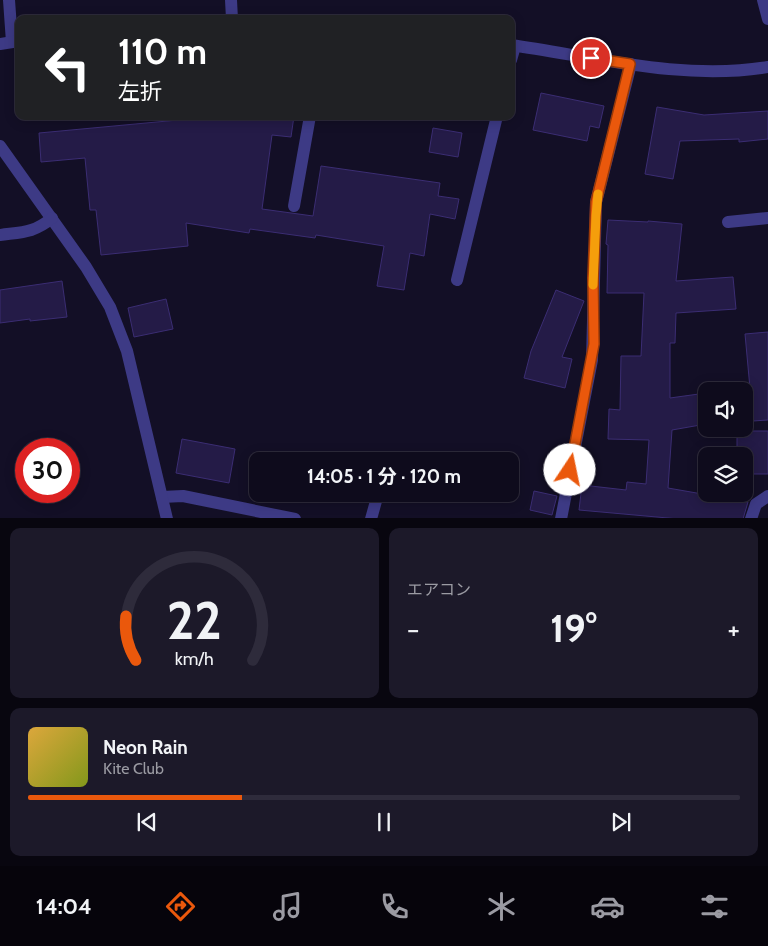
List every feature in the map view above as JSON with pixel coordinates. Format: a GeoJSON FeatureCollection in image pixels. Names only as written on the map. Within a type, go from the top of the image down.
{"type":"FeatureCollection","features":[{"type":"Feature","properties":{"kind":"street"},"geometry":{"type":"LineString","coordinates":[[9,0],[10,42]]}},
{"type":"Feature","properties":{"kind":"street"},"geometry":{"type":"LineString","coordinates":[[231,0],[232,15]]}},
{"type":"Feature","properties":{"kind":"street"},"geometry":{"type":"LineString","coordinates":[[763,0],[768,19]]}},
{"type":"Feature","properties":{"kind":"street"},"geometry":{"type":"LineString","coordinates":[[515,46],[675,69],[738,71],[768,67]]}},
{"type":"Feature","properties":{"kind":"street"},"geometry":{"type":"LineString","coordinates":[[562,518],[593,352],[596,202],[630,64]]}},
{"type":"Feature","properties":{"kind":"street"},"geometry":{"type":"LineString","coordinates":[[294,206],[309,120]]}},
{"type":"Feature","properties":{"kind":"street"},"geometry":{"type":"LineString","coordinates":[[457,280],[496,120]]}},
{"type":"Feature","properties":{"kind":"street"},"geometry":{"type":"LineString","coordinates":[[0,146],[52,218],[101,291],[118,326],[127,351],[167,518]]}},
{"type":"Feature","properties":{"kind":"street"},"geometry":{"type":"LineString","coordinates":[[0,235],[30,231],[41,227],[52,218]]}},
{"type":"Feature","properties":{"kind":"street"},"geometry":{"type":"LineString","coordinates":[[728,222],[768,218]]}},
{"type":"Feature","properties":{"kind":"street"},"geometry":{"type":"LineString","coordinates":[[162,497],[183,496],[295,518]]}},
{"type":"Feature","properties":{"kind":"street"},"geometry":{"type":"LineString","coordinates":[[751,518],[756,504],[768,496]]}},
{"type":"Feature","properties":{"kind":"street"},"geometry":{"type":"LineString","coordinates":[[370,518],[375,502]]}},
{"type":"Feature","properties":{"kind":"building"},"geometry":{"type":"Polygon","coordinates":[[[541,93],[604,106],[599,128],[590,126],[587,141],[533,130],[541,93]]]}},
{"type":"Feature","properties":{"kind":"building"},"geometry":{"type":"Polygon","coordinates":[[[657,107],[704,115],[768,111],[768,139],[739,142],[739,139],[680,141],[673,179],[645,174],[657,107]]]}},
{"type":"Feature","properties":{"kind":"building"},"geometry":{"type":"Polygon","coordinates":[[[178,120],[293,120],[291,137],[272,135],[262,209],[313,216],[321,166],[440,183],[438,196],[459,199],[455,219],[430,214],[424,256],[410,253],[404,290],[377,286],[384,246],[316,235],[315,238],[250,229],[249,233],[186,223],[188,246],[101,255],[96,210],[90,210],[85,158],[41,162],[39,133],[178,120]]]}},
{"type":"Feature","properties":{"kind":"building"},"geometry":{"type":"Polygon","coordinates":[[[433,128],[462,133],[458,157],[429,152],[433,128]]]}},
{"type":"Feature","properties":{"kind":"building"},"geometry":{"type":"Polygon","coordinates":[[[608,220],[682,224],[676,281],[733,277],[736,309],[676,313],[675,343],[670,343],[670,398],[698,394],[698,425],[672,430],[668,488],[698,493],[698,502],[748,502],[743,518],[668,518],[579,510],[582,485],[626,490],[627,482],[646,484],[649,440],[608,439],[609,409],[620,410],[621,356],[641,356],[644,293],[607,293],[608,245],[606,244],[608,220]]]}},
{"type":"Feature","properties":{"kind":"building"},"geometry":{"type":"Polygon","coordinates":[[[62,281],[67,317],[0,323],[0,290],[62,281]]]}},
{"type":"Feature","properties":{"kind":"building"},"geometry":{"type":"Polygon","coordinates":[[[556,290],[584,301],[562,357],[572,359],[565,388],[524,378],[531,351],[556,290]]]}},
{"type":"Feature","properties":{"kind":"building"},"geometry":{"type":"Polygon","coordinates":[[[166,299],[173,329],[134,337],[128,308],[166,299]]]}},
{"type":"Feature","properties":{"kind":"building"},"geometry":{"type":"Polygon","coordinates":[[[768,332],[768,420],[753,421],[753,382],[749,382],[745,334],[768,332]]]}},
{"type":"Feature","properties":{"kind":"building"},"geometry":{"type":"Polygon","coordinates":[[[753,431],[768,431],[768,474],[753,474],[753,447],[737,447],[737,437],[753,437],[753,431]]]}},
{"type":"Feature","properties":{"kind":"building"},"geometry":{"type":"Polygon","coordinates":[[[182,439],[235,449],[229,483],[176,473],[182,439]]]}},
{"type":"Feature","properties":{"kind":"building"},"geometry":{"type":"Polygon","coordinates":[[[534,491],[557,496],[552,515],[530,510],[534,491]]]}},
{"type":"Feature","properties":{"kind":"slow traffic"},"geometry":{"type":"LineString","coordinates":[[593,285],[596,202],[598,194]]}},
{"type":"Feature","properties":{"kind":"route"},"geometry":{"type":"LineString","coordinates":[[570,470],[594,344],[593,278],[596,202],[630,64],[591,58]]}}]}
